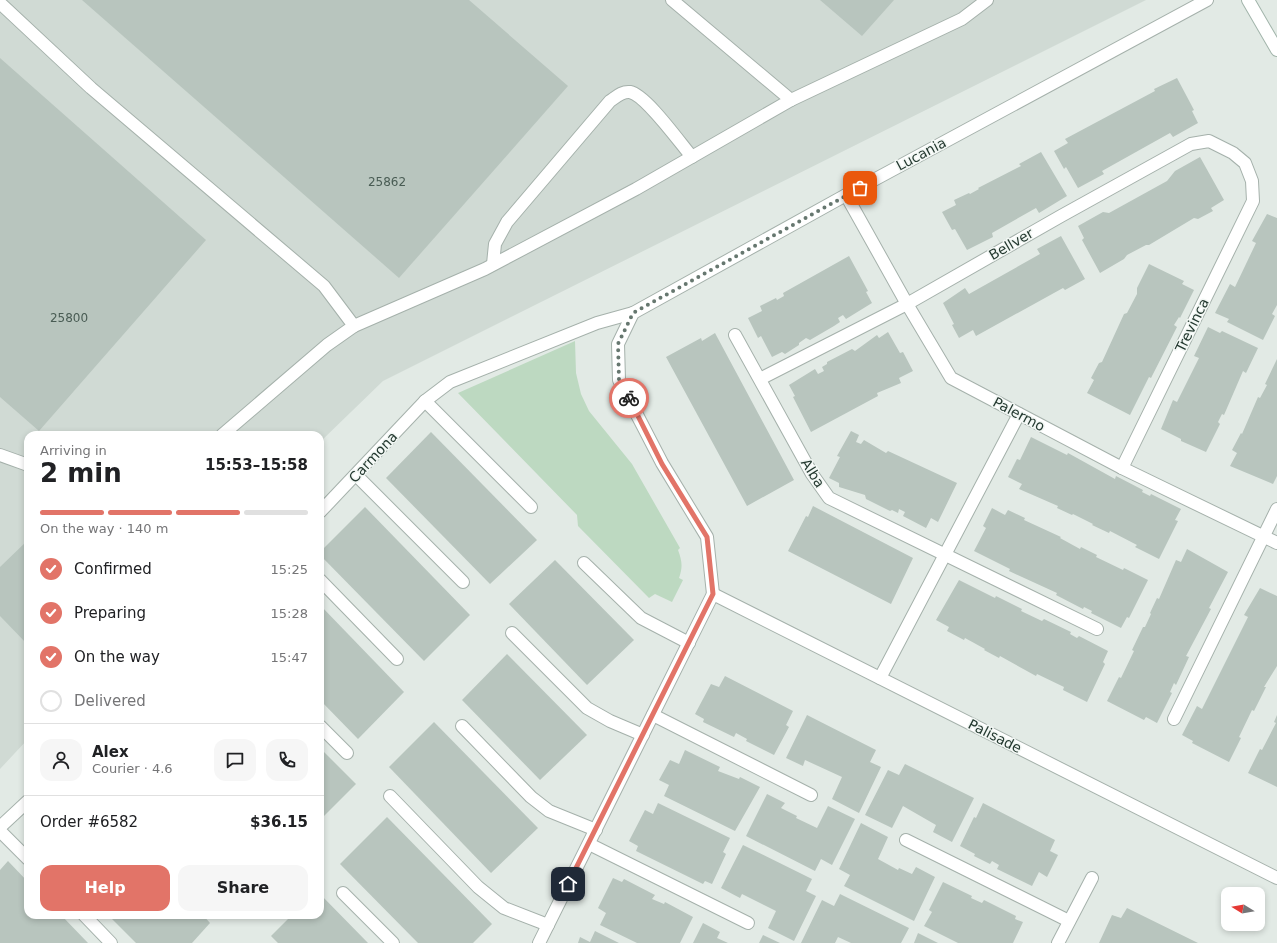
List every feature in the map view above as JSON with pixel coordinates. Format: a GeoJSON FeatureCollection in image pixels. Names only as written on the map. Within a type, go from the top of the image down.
{"type":"FeatureCollection","features":[{"type":"Feature","properties":{"kind":"street"},"geometry":{"type":"LineString","coordinates":[[672,0],[791,100]]}},
{"type":"Feature","properties":{"kind":"street"},"geometry":{"type":"LineString","coordinates":[[227,431],[327,345],[354,326],[493,264],[636,189],[791,100],[962,19],[987,0]]}},
{"type":"Feature","properties":{"kind":"street","name":"Lucania"},"geometry":{"type":"LineString","coordinates":[[633,313],[846,195],[1207,0]]}},
{"type":"Feature","properties":{"kind":"street"},"geometry":{"type":"LineString","coordinates":[[1248,0],[1277,50]]}},
{"type":"Feature","properties":{"kind":"street"},"geometry":{"type":"LineString","coordinates":[[0,2],[91,88],[324,286],[354,326]]}},
{"type":"Feature","properties":{"kind":"street"},"geometry":{"type":"LineString","coordinates":[[493,264],[495,244],[507,222],[610,101],[622,93],[630,92],[644,100],[692,157]]}},
{"type":"Feature","properties":{"kind":"street","name":"Bellver"},"geometry":{"type":"LineString","coordinates":[[760,380],[907,304],[1061,216],[1192,144],[1209,140],[1234,153],[1244,163],[1252,181]]}},
{"type":"Feature","properties":{"kind":"street","name":"Trevinca"},"geometry":{"type":"LineString","coordinates":[[1122,468],[1253,201],[1252,181]]}},
{"type":"Feature","properties":{"kind":"street","name":"Palermo"},"geometry":{"type":"LineString","coordinates":[[846,195],[907,304],[951,378],[1122,468],[1277,543]]}},
{"type":"Feature","properties":{"kind":"street"},"geometry":{"type":"LineString","coordinates":[[539,943],[713,594],[707,537],[662,464],[619,380],[618,344],[633,313]]}},
{"type":"Feature","properties":{"kind":"street","name":"Carmona"},"geometry":{"type":"LineString","coordinates":[[324,508],[425,401],[450,382],[597,323],[633,313]]}},
{"type":"Feature","properties":{"kind":"street","name":"Alba"},"geometry":{"type":"LineString","coordinates":[[735,335],[812,474],[829,498],[1097,629]]}},
{"type":"Feature","properties":{"kind":"street"},"geometry":{"type":"LineString","coordinates":[[425,401],[531,507]]}},
{"type":"Feature","properties":{"kind":"street"},"geometry":{"type":"LineString","coordinates":[[880,678],[1019,414]]}},
{"type":"Feature","properties":{"kind":"street"},"geometry":{"type":"LineString","coordinates":[[0,455],[24,463]]}},
{"type":"Feature","properties":{"kind":"street"},"geometry":{"type":"LineString","coordinates":[[356,475],[463,582]]}},
{"type":"Feature","properties":{"kind":"street"},"geometry":{"type":"LineString","coordinates":[[1174,719],[1277,509]]}},
{"type":"Feature","properties":{"kind":"street"},"geometry":{"type":"LineString","coordinates":[[584,563],[641,618],[689,643]]}},
{"type":"Feature","properties":{"kind":"street"},"geometry":{"type":"LineString","coordinates":[[324,584],[397,659]]}},
{"type":"Feature","properties":{"kind":"street","name":"Palisade"},"geometry":{"type":"LineString","coordinates":[[713,594],[1277,878]]}},
{"type":"Feature","properties":{"kind":"street"},"geometry":{"type":"LineString","coordinates":[[512,634],[587,708],[610,721],[643,735]]}},
{"type":"Feature","properties":{"kind":"street"},"geometry":{"type":"LineString","coordinates":[[653,714],[811,795]]}},
{"type":"Feature","properties":{"kind":"street"},"geometry":{"type":"LineString","coordinates":[[462,726],[531,797],[550,811],[596,830]]}},
{"type":"Feature","properties":{"kind":"street"},"geometry":{"type":"LineString","coordinates":[[324,730],[347,753]]}},
{"type":"Feature","properties":{"kind":"street"},"geometry":{"type":"LineString","coordinates":[[390,796],[478,887],[504,908],[548,925]]}},
{"type":"Feature","properties":{"kind":"street"},"geometry":{"type":"LineString","coordinates":[[0,827],[24,804]]}},
{"type":"Feature","properties":{"kind":"street"},"geometry":{"type":"LineString","coordinates":[[0,831],[24,855]]}},
{"type":"Feature","properties":{"kind":"street"},"geometry":{"type":"LineString","coordinates":[[906,840],[1069,921]]}},
{"type":"Feature","properties":{"kind":"street"},"geometry":{"type":"LineString","coordinates":[[588,844],[748,923]]}},
{"type":"Feature","properties":{"kind":"street"},"geometry":{"type":"LineString","coordinates":[[1058,943],[1092,878]]}},
{"type":"Feature","properties":{"kind":"street"},"geometry":{"type":"LineString","coordinates":[[343,893],[392,943]]}},
{"type":"Feature","properties":{"kind":"street"},"geometry":{"type":"LineString","coordinates":[[88,919],[111,943]]}},
{"type":"Feature","properties":{"kind":"shaded area"},"geometry":{"type":"Polygon","coordinates":[[[0,0],[1146,0],[383,381],[324,438],[324,431],[24,431],[24,743],[0,769],[0,0]]]}},
{"type":"Feature","properties":{"kind":"green space"},"geometry":{"type":"Polygon","coordinates":[[[575,341],[576,373],[581,394],[589,411],[632,464],[680,548],[678,550],[681,561],[679,578],[683,580],[672,602],[655,594],[649,598],[578,526],[577,515],[458,393],[575,341]]]}},
{"type":"Feature","properties":{"kind":"building"},"geometry":{"type":"Polygon","coordinates":[[[82,0],[469,0],[568,86],[399,278],[82,0]]]}},
{"type":"Feature","properties":{"kind":"building"},"geometry":{"type":"Polygon","coordinates":[[[820,0],[894,0],[862,36],[820,0]]]}},
{"type":"Feature","properties":{"kind":"building"},"geometry":{"type":"Polygon","coordinates":[[[0,58],[206,240],[39,431],[0,397],[0,58]]]}},
{"type":"Feature","properties":{"kind":"building"},"geometry":{"type":"Polygon","coordinates":[[[1177,78],[1194,110],[1192,111],[1198,123],[1173,137],[1170,133],[1102,171],[1104,174],[1078,188],[1066,167],[1064,169],[1054,151],[1068,143],[1065,139],[1155,91],[1154,89],[1177,78]]]}},
{"type":"Feature","properties":{"kind":"building"},"geometry":{"type":"Polygon","coordinates":[[[1041,152],[1067,196],[1039,213],[1036,208],[992,233],[993,237],[967,250],[955,229],[952,230],[942,212],[956,205],[954,200],[969,193],[970,194],[979,189],[978,188],[1021,166],[1019,164],[1041,152]]]}},
{"type":"Feature","properties":{"kind":"building"},"geometry":{"type":"Polygon","coordinates":[[[1200,157],[1224,200],[1211,208],[1213,211],[1198,219],[1194,218],[1149,245],[1146,245],[1127,255],[1124,259],[1100,273],[1082,240],[1084,238],[1078,226],[1103,212],[1109,213],[1167,181],[1175,171],[1200,157]]]}},
{"type":"Feature","properties":{"kind":"building"},"geometry":{"type":"Polygon","coordinates":[[[1267,214],[1277,218],[1277,305],[1272,314],[1275,316],[1263,340],[1227,322],[1229,319],[1215,313],[1230,284],[1235,287],[1256,243],[1252,241],[1267,214]]]}},
{"type":"Feature","properties":{"kind":"building"},"geometry":{"type":"Polygon","coordinates":[[[1061,236],[1085,279],[1065,290],[1063,288],[976,336],[973,330],[959,338],[952,325],[954,324],[943,303],[965,288],[969,294],[1040,254],[1037,249],[1061,236]]]}},
{"type":"Feature","properties":{"kind":"building"},"geometry":{"type":"Polygon","coordinates":[[[849,256],[868,291],[866,292],[872,303],[846,319],[843,315],[838,318],[840,322],[810,340],[806,338],[799,343],[799,345],[785,354],[782,352],[772,357],[761,336],[758,338],[748,318],[762,311],[760,306],[776,298],[777,300],[784,296],[783,293],[849,256]]]}},
{"type":"Feature","properties":{"kind":"building"},"geometry":{"type":"Polygon","coordinates":[[[1149,264],[1184,281],[1182,284],[1194,290],[1180,318],[1179,317],[1174,325],[1177,327],[1130,415],[1087,393],[1094,380],[1091,378],[1099,363],[1102,362],[1124,314],[1127,313],[1137,294],[1137,288],[1149,264]]]}},
{"type":"Feature","properties":{"kind":"building"},"geometry":{"type":"Polygon","coordinates":[[[1208,327],[1220,333],[1222,331],[1258,348],[1246,373],[1243,371],[1224,415],[1222,414],[1218,422],[1220,424],[1206,452],[1181,441],[1181,439],[1161,429],[1173,400],[1177,402],[1199,358],[1194,356],[1208,327]]]}},
{"type":"Feature","properties":{"kind":"building"},"geometry":{"type":"Polygon","coordinates":[[[888,332],[900,353],[903,352],[913,371],[899,378],[901,383],[877,393],[878,396],[811,432],[793,397],[795,396],[789,385],[815,369],[818,374],[824,371],[822,367],[827,364],[827,362],[852,349],[855,351],[877,335],[879,338],[888,332]]]}},
{"type":"Feature","properties":{"kind":"building"},"geometry":{"type":"Polygon","coordinates":[[[715,333],[794,480],[747,506],[666,357],[701,338],[702,341],[715,333]]]}},
{"type":"Feature","properties":{"kind":"building"},"geometry":{"type":"Polygon","coordinates":[[[1277,359],[1277,476],[1273,484],[1230,466],[1237,453],[1232,450],[1241,433],[1242,434],[1258,397],[1260,398],[1267,385],[1265,384],[1277,359]]]}},
{"type":"Feature","properties":{"kind":"building"},"geometry":{"type":"Polygon","coordinates":[[[851,431],[859,435],[856,442],[861,444],[864,440],[886,453],[888,451],[957,483],[938,522],[931,518],[926,528],[903,516],[905,512],[899,509],[898,513],[892,510],[890,511],[866,499],[865,495],[839,487],[839,483],[829,478],[840,457],[837,456],[851,431]]]}},
{"type":"Feature","properties":{"kind":"building"},"geometry":{"type":"Polygon","coordinates":[[[431,432],[537,540],[490,584],[386,478],[431,432]]]}},
{"type":"Feature","properties":{"kind":"building"},"geometry":{"type":"Polygon","coordinates":[[[1031,437],[1067,455],[1068,453],[1115,479],[1116,476],[1143,490],[1142,492],[1150,496],[1151,494],[1181,509],[1175,520],[1178,521],[1159,559],[1135,547],[1137,545],[1110,531],[1109,533],[1073,514],[1072,515],[1057,508],[1058,506],[1019,489],[1022,484],[1008,477],[1017,459],[1020,460],[1031,437]]]}},
{"type":"Feature","properties":{"kind":"building"},"geometry":{"type":"Polygon","coordinates":[[[813,506],[913,558],[891,604],[788,551],[806,516],[808,517],[813,506]]]}},
{"type":"Feature","properties":{"kind":"building"},"geometry":{"type":"Polygon","coordinates":[[[365,507],[470,615],[424,661],[324,559],[324,548],[365,507]]]}},
{"type":"Feature","properties":{"kind":"building"},"geometry":{"type":"Polygon","coordinates":[[[992,508],[1005,515],[1008,510],[1025,518],[1024,520],[1061,537],[1060,538],[1080,549],[1081,547],[1097,555],[1096,557],[1123,570],[1124,568],[1148,580],[1129,618],[1127,617],[1121,628],[1091,613],[1092,611],[1084,607],[1083,609],[1056,595],[1057,593],[1009,571],[1010,569],[974,551],[986,528],[983,526],[992,508]]]}},
{"type":"Feature","properties":{"kind":"building"},"geometry":{"type":"Polygon","coordinates":[[[24,544],[24,641],[0,616],[0,567],[24,544]]]}},
{"type":"Feature","properties":{"kind":"building"},"geometry":{"type":"Polygon","coordinates":[[[1187,549],[1228,572],[1209,608],[1211,609],[1186,656],[1189,657],[1176,685],[1174,683],[1170,692],[1172,693],[1157,723],[1146,717],[1144,720],[1107,701],[1119,677],[1121,678],[1134,651],[1132,650],[1143,627],[1145,627],[1157,598],[1159,599],[1176,560],[1181,562],[1187,549]]]}},
{"type":"Feature","properties":{"kind":"building"},"geometry":{"type":"Polygon","coordinates":[[[555,560],[634,640],[587,685],[509,604],[555,560]]]}},
{"type":"Feature","properties":{"kind":"building"},"geometry":{"type":"Polygon","coordinates":[[[959,580],[995,598],[996,596],[1022,609],[1021,611],[1042,621],[1044,619],[1071,632],[1070,634],[1077,638],[1079,636],[1108,651],[1103,662],[1105,664],[1087,702],[1063,690],[1064,687],[1037,674],[1036,676],[1000,656],[999,658],[984,650],[985,649],[965,638],[964,640],[947,631],[949,627],[936,620],[959,580]]]}},
{"type":"Feature","properties":{"kind":"building"},"geometry":{"type":"Polygon","coordinates":[[[1260,588],[1277,596],[1277,666],[1264,687],[1266,687],[1254,711],[1252,710],[1239,737],[1241,738],[1229,762],[1192,743],[1193,741],[1182,735],[1197,706],[1202,709],[1248,617],[1244,615],[1260,588]]]}},
{"type":"Feature","properties":{"kind":"building"},"geometry":{"type":"Polygon","coordinates":[[[324,609],[404,692],[358,739],[324,704],[324,609]]]}},
{"type":"Feature","properties":{"kind":"building"},"geometry":{"type":"Polygon","coordinates":[[[507,654],[587,735],[540,780],[462,700],[507,654]]]}},
{"type":"Feature","properties":{"kind":"building"},"geometry":{"type":"Polygon","coordinates":[[[725,676],[793,711],[786,725],[789,727],[774,755],[746,741],[747,739],[736,733],[734,737],[703,722],[704,719],[695,714],[711,684],[719,687],[725,676]]]}},
{"type":"Feature","properties":{"kind":"building"},"geometry":{"type":"Polygon","coordinates":[[[807,715],[876,750],[870,762],[881,767],[859,813],[832,799],[842,777],[805,760],[803,766],[786,758],[807,715]]]}},
{"type":"Feature","properties":{"kind":"building"},"geometry":{"type":"Polygon","coordinates":[[[1277,715],[1277,787],[1248,773],[1260,749],[1262,750],[1276,723],[1274,722],[1277,715]]]}},
{"type":"Feature","properties":{"kind":"building"},"geometry":{"type":"Polygon","coordinates":[[[434,722],[538,828],[491,873],[389,767],[434,722]]]}},
{"type":"Feature","properties":{"kind":"building"},"geometry":{"type":"Polygon","coordinates":[[[685,750],[720,767],[718,771],[739,779],[740,777],[760,787],[735,831],[664,796],[669,785],[659,780],[670,760],[679,764],[685,750]]]}},
{"type":"Feature","properties":{"kind":"building"},"geometry":{"type":"Polygon","coordinates":[[[324,752],[356,784],[324,816],[324,752]]]}},
{"type":"Feature","properties":{"kind":"building"},"geometry":{"type":"Polygon","coordinates":[[[905,764],[974,798],[952,842],[933,832],[936,825],[903,806],[892,828],[865,815],[888,770],[899,775],[905,764]]]}},
{"type":"Feature","properties":{"kind":"building"},"geometry":{"type":"Polygon","coordinates":[[[767,794],[785,803],[781,808],[797,816],[796,818],[817,828],[828,806],[855,819],[832,865],[821,859],[815,871],[746,836],[767,794]]]}},
{"type":"Feature","properties":{"kind":"building"},"geometry":{"type":"Polygon","coordinates":[[[658,803],[730,838],[723,852],[726,854],[712,884],[705,881],[703,884],[636,851],[638,846],[629,841],[645,810],[653,814],[658,803]]]}},
{"type":"Feature","properties":{"kind":"building"},"geometry":{"type":"Polygon","coordinates":[[[983,803],[1055,840],[1050,851],[1058,855],[1047,877],[1039,872],[1032,886],[997,869],[999,865],[992,861],[990,864],[974,856],[975,854],[960,846],[974,817],[976,818],[983,803]]]}},
{"type":"Feature","properties":{"kind":"building"},"geometry":{"type":"Polygon","coordinates":[[[387,817],[492,924],[473,943],[418,943],[340,864],[387,817]]]}},
{"type":"Feature","properties":{"kind":"building"},"geometry":{"type":"Polygon","coordinates":[[[861,823],[888,837],[878,859],[898,870],[899,868],[912,874],[916,867],[935,877],[914,921],[844,886],[850,875],[839,869],[861,823]]]}},
{"type":"Feature","properties":{"kind":"building"},"geometry":{"type":"Polygon","coordinates":[[[743,845],[812,879],[806,891],[816,896],[794,941],[768,928],[776,911],[742,894],[740,898],[721,888],[743,845]]]}},
{"type":"Feature","properties":{"kind":"building"},"geometry":{"type":"Polygon","coordinates":[[[8,861],[24,878],[24,919],[65,919],[88,943],[0,943],[0,870],[8,861]]]}},
{"type":"Feature","properties":{"kind":"building"},"geometry":{"type":"Polygon","coordinates":[[[613,878],[622,882],[624,879],[655,895],[652,899],[664,904],[665,902],[693,917],[680,943],[637,943],[600,925],[606,913],[598,908],[613,878]]]}},
{"type":"Feature","properties":{"kind":"building"},"geometry":{"type":"Polygon","coordinates":[[[943,882],[972,896],[971,898],[982,903],[984,900],[1016,916],[1015,919],[1023,922],[1013,943],[958,943],[924,926],[932,912],[929,910],[943,882]]]}},
{"type":"Feature","properties":{"kind":"building"},"geometry":{"type":"Polygon","coordinates":[[[840,894],[909,928],[901,943],[851,943],[838,937],[835,943],[801,943],[822,900],[834,906],[840,894]]]}},
{"type":"Feature","properties":{"kind":"building"},"geometry":{"type":"Polygon","coordinates":[[[324,898],[368,943],[278,943],[271,936],[288,919],[324,919],[324,898]]]}},
{"type":"Feature","properties":{"kind":"building"},"geometry":{"type":"Polygon","coordinates":[[[1127,908],[1198,943],[1099,943],[1112,915],[1121,918],[1127,908]]]}},
{"type":"Feature","properties":{"kind":"building"},"geometry":{"type":"Polygon","coordinates":[[[112,919],[206,919],[210,923],[192,943],[136,943],[112,919]]]}},
{"type":"Feature","properties":{"kind":"building"},"geometry":{"type":"Polygon","coordinates":[[[703,923],[720,932],[717,938],[728,943],[693,943],[703,923]]]}},
{"type":"Feature","properties":{"kind":"building"},"geometry":{"type":"Polygon","coordinates":[[[595,931],[619,943],[578,943],[580,937],[590,942],[595,931]]]}},
{"type":"Feature","properties":{"kind":"building"},"geometry":{"type":"Polygon","coordinates":[[[918,933],[938,943],[914,943],[918,933]]]}},
{"type":"Feature","properties":{"kind":"building"},"geometry":{"type":"Polygon","coordinates":[[[763,935],[780,943],[759,943],[763,935]]]}},
{"type":"Feature","properties":{"kind":"way so far"},"geometry":{"type":"LineString","coordinates":[[629,398],[619,380],[618,344],[633,313],[860,188]]}},
{"type":"Feature","properties":{"kind":"route"},"geometry":{"type":"LineString","coordinates":[[568,884],[713,594],[707,537],[662,464],[629,398]]}}]}
